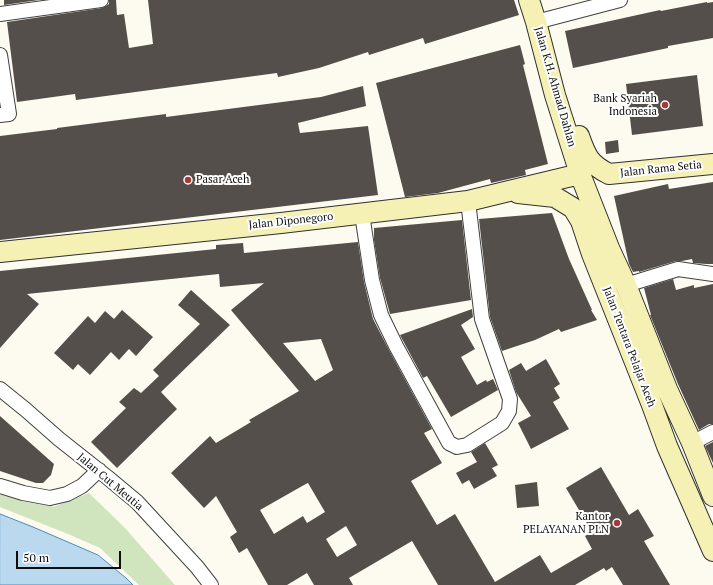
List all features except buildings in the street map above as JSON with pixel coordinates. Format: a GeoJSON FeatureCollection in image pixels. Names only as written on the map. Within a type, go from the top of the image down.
{"type":"FeatureCollection","features":[{"type":"Feature","properties":{"kind":"main road","name":"Jalan K.H. Ahmad Dahlan"},"geometry":{"type":"LineString","coordinates":[[529,0],[580,174]]}},
{"type":"Feature","properties":{"kind":"main road"},"geometry":{"type":"LineString","coordinates":[[556,95],[571,115],[588,158],[595,166],[609,174],[598,186],[597,196],[609,248]]}},
{"type":"Feature","properties":{"kind":"main road","name":"Jalan Rama Setia"},"geometry":{"type":"LineString","coordinates":[[609,174],[713,164]]}},
{"type":"Feature","properties":{"kind":"main road","name":"Jalan Diponegoro"},"geometry":{"type":"LineString","coordinates":[[0,252],[281,223],[468,201],[580,174]]}},
{"type":"Feature","properties":{"kind":"main road","name":"Jalan Tentara Pelajar Aceh"},"geometry":{"type":"LineString","coordinates":[[580,174],[667,389],[692,443],[713,496]]}},
{"type":"Feature","properties":{"kind":"main road","name":"Jalan Tentara Pelajar Aceh"},"geometry":{"type":"LineString","coordinates":[[505,192],[555,197],[572,208],[581,221],[592,254],[667,446],[713,551]]}},
{"type":"Feature","properties":{"kind":"street"},"geometry":{"type":"LineString","coordinates":[[0,14],[101,0]]}},
{"type":"Feature","properties":{"kind":"street"},"geometry":{"type":"LineString","coordinates":[[536,22],[620,0]]}},
{"type":"Feature","properties":{"kind":"street"},"geometry":{"type":"LineString","coordinates":[[0,55],[5,114]]}},
{"type":"Feature","properties":{"kind":"street"},"geometry":{"type":"LineString","coordinates":[[362,214],[372,280],[381,315],[396,346],[449,442],[458,447],[467,445],[502,423],[509,411],[510,399],[482,319],[468,201]]}},
{"type":"Feature","properties":{"kind":"street"},"geometry":{"type":"LineString","coordinates":[[626,285],[678,269],[713,274]]}},
{"type":"Feature","properties":{"kind":"street","name":"Jalan Cut Meutia"},"geometry":{"type":"LineString","coordinates":[[0,389],[137,502],[197,567],[211,585]]}},
{"type":"Feature","properties":{"kind":"street"},"geometry":{"type":"LineString","coordinates":[[692,443],[713,432]]}},
{"type":"Feature","properties":{"kind":"street"},"geometry":{"type":"LineString","coordinates":[[0,486],[23,493],[50,498],[67,494],[82,486],[99,470]]}},
{"type":"Feature","properties":{"kind":"green space"},"geometry":{"type":"Polygon","coordinates":[[[0,479],[49,494],[53,507],[89,493],[125,528],[175,585],[139,585],[100,548],[0,507],[0,479]]]}},
{"type":"Feature","properties":{"kind":"water"},"geometry":{"type":"Polygon","coordinates":[[[0,514],[98,555],[133,585],[0,585],[0,514]]]}},
{"type":"Feature","properties":{"kind":"place","name":"Bank Syariah Indonesia"},"geometry":{"type":"Point","coordinates":[665,105]}},
{"type":"Feature","properties":{"kind":"place","name":"Pasar Aceh"},"geometry":{"type":"Point","coordinates":[188,180]}},
{"type":"Feature","properties":{"kind":"place","name":"Kantor PELAYANAN PLN"},"geometry":{"type":"Point","coordinates":[617,523]}}]}
